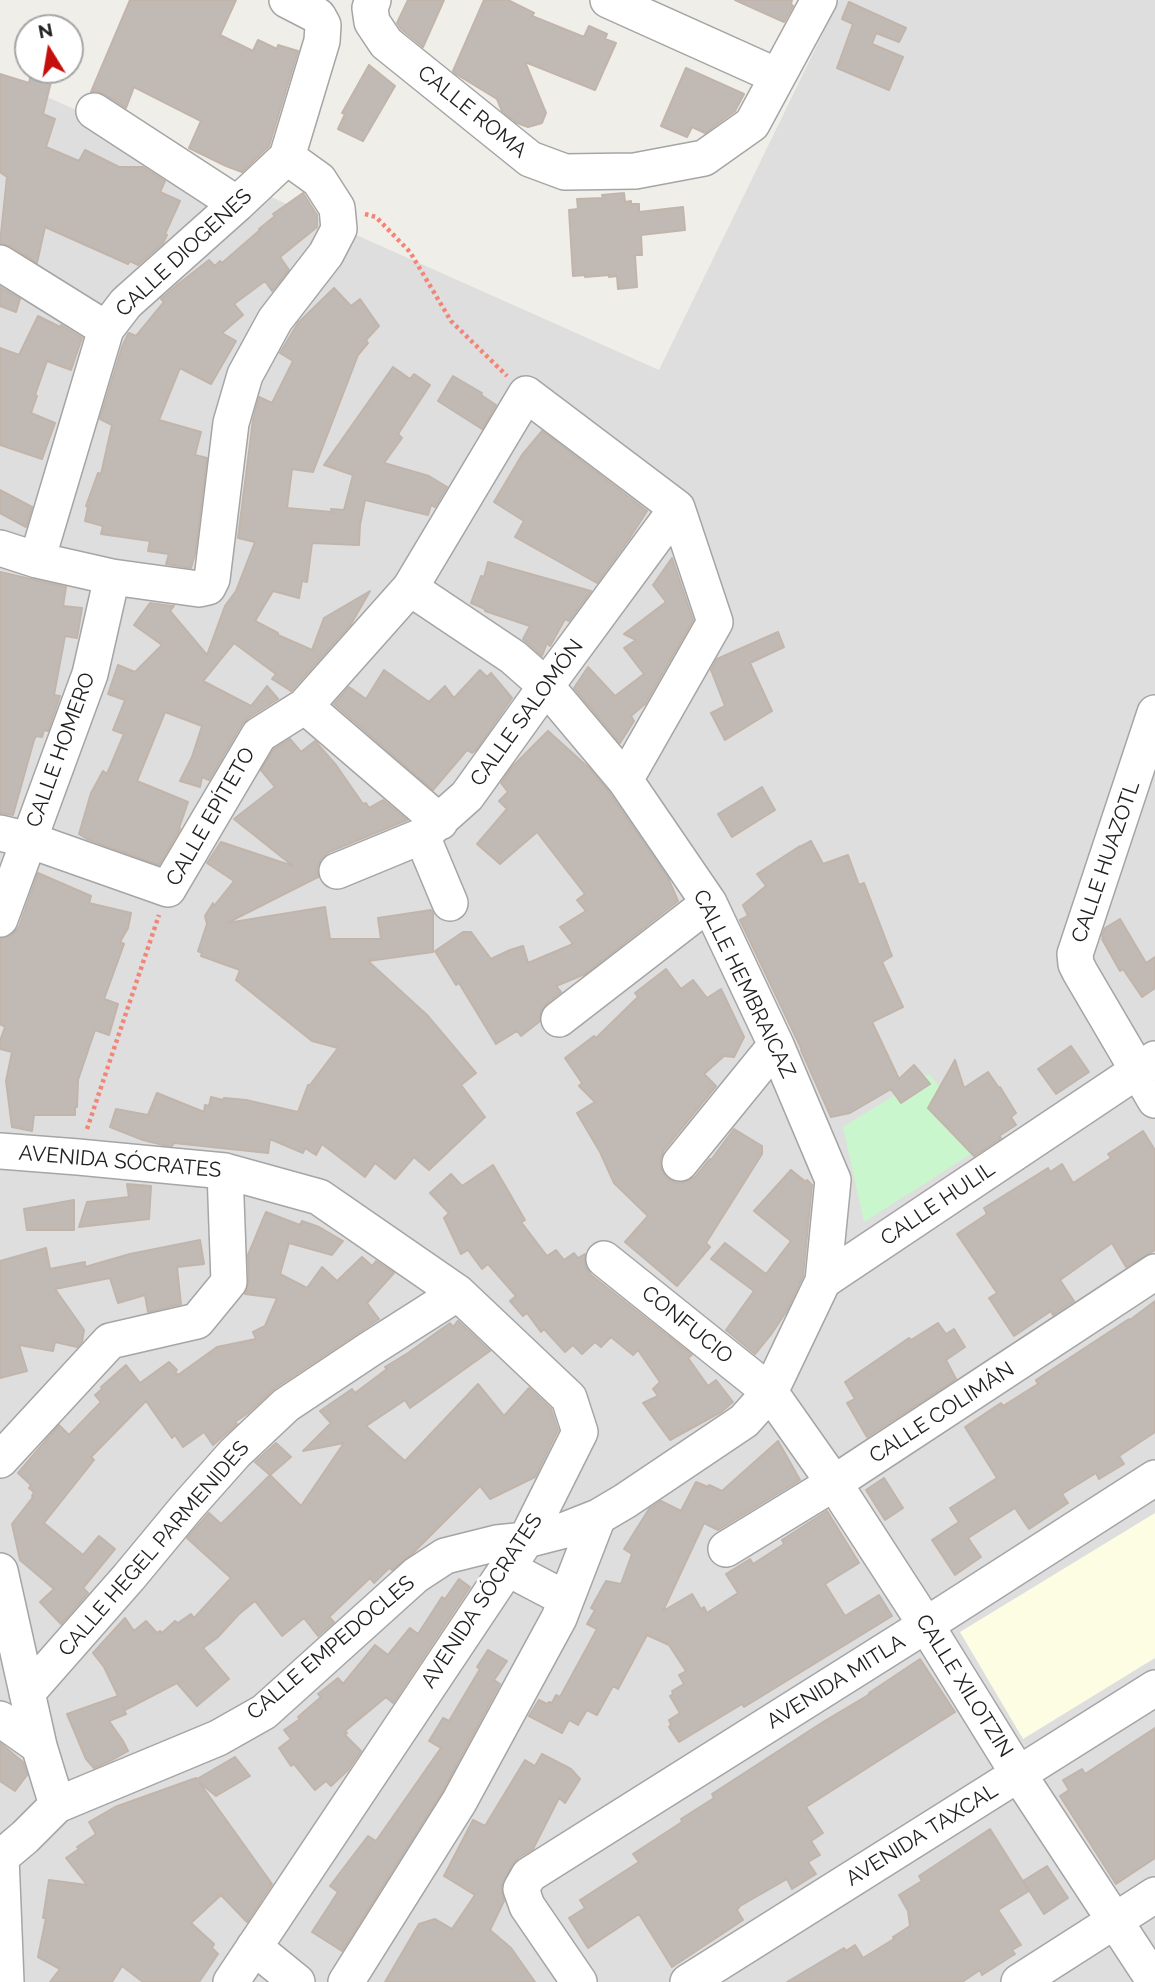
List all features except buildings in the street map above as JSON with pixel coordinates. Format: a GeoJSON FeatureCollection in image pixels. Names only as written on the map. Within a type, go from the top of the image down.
{"type":"FeatureCollection","features":[{"type":"Feature","properties":{"kind":"street"},"geometry":{"type":"LineString","coordinates":[[0,548],[37,560],[111,577],[198,589],[208,587],[212,579],[231,423],[245,375],[275,320],[326,254],[339,229],[337,208],[319,180],[287,157],[322,41],[323,25],[317,16],[287,0]]}},
{"type":"Feature","properties":{"kind":"street","name":"CALLE ROMA"},"geometry":{"type":"LineString","coordinates":[[373,0],[370,8],[372,22],[386,43],[530,159],[565,172],[635,171],[704,158],[752,124],[819,0]]}},
{"type":"Feature","properties":{"kind":"street"},"geometry":{"type":"LineString","coordinates":[[608,0],[776,76]]}},
{"type":"Feature","properties":{"kind":"street"},"geometry":{"type":"LineString","coordinates":[[94,111],[237,204]]}},
{"type":"Feature","properties":{"kind":"street","name":"CALLE DIOGENES"},"geometry":{"type":"LineString","coordinates":[[37,560],[106,329],[125,303],[287,157]]}},
{"type":"Feature","properties":{"kind":"street"},"geometry":{"type":"LineString","coordinates":[[0,263],[106,329]]}},
{"type":"Feature","properties":{"kind":"street"},"geometry":{"type":"LineString","coordinates":[[526,394],[677,508],[715,622],[625,780]]}},
{"type":"Feature","properties":{"kind":"street","name":"CALLE EPÍTETO"},"geometry":{"type":"LineString","coordinates":[[168,889],[259,735],[305,706],[410,588],[526,394]]}},
{"type":"Feature","properties":{"kind":"street","name":"CALLE SALOMÓN"},"geometry":{"type":"LineString","coordinates":[[337,871],[431,829],[467,796],[677,508]]}},
{"type":"Feature","properties":{"kind":"street","name":"CALLE HOMERO"},"geometry":{"type":"LineString","coordinates":[[0,919],[15,837],[90,674],[111,577]]}},
{"type":"Feature","properties":{"kind":"street","name":"CALLE HEMBRAICAZ"},"geometry":{"type":"LineString","coordinates":[[410,588],[513,657],[546,686],[625,780],[709,903],[776,1045],[833,1180],[823,1280]]}},
{"type":"Feature","properties":{"kind":"street"},"geometry":{"type":"LineString","coordinates":[[305,706],[431,829],[450,903]]}},
{"type":"Feature","properties":{"kind":"street","name":"CALLE HUAZOTL"},"geometry":{"type":"LineString","coordinates":[[1146,1065],[1076,964],[1077,945],[1147,765],[1155,713]]}},
{"type":"Feature","properties":{"kind":"street"},"geometry":{"type":"LineString","coordinates":[[15,837],[168,889]]}},
{"type":"Feature","properties":{"kind":"street"},"geometry":{"type":"LineString","coordinates":[[559,1019],[709,903]]}},
{"type":"Feature","properties":{"kind":"street"},"geometry":{"type":"LineString","coordinates":[[680,1163],[776,1045]]}},
{"type":"Feature","properties":{"kind":"street"},"geometry":{"type":"LineString","coordinates":[[1146,1065],[1155,1100]]}},
{"type":"Feature","properties":{"kind":"street","name":"CALLE HULIL"},"geometry":{"type":"LineString","coordinates":[[823,1280],[1146,1065]]}},
{"type":"Feature","properties":{"kind":"street","name":"AVENIDA SÓCRATES"},"geometry":{"type":"LineString","coordinates":[[0,1151],[225,1171],[319,1197],[458,1293],[569,1398],[580,1432],[517,1554],[231,1982]]}},
{"type":"Feature","properties":{"kind":"street"},"geometry":{"type":"LineString","coordinates":[[0,1460],[110,1341],[197,1321],[229,1282],[225,1171]]}},
{"type":"Feature","properties":{"kind":"street","name":"CONFUCIO"},"geometry":{"type":"LineString","coordinates":[[604,1259],[770,1392]]}},
{"type":"Feature","properties":{"kind":"street","name":"CALLE COLIMÁN"},"geometry":{"type":"LineString","coordinates":[[726,1549],[834,1483],[1155,1272]]}},
{"type":"Feature","properties":{"kind":"street"},"geometry":{"type":"LineString","coordinates":[[770,1392],[823,1280]]}},
{"type":"Feature","properties":{"kind":"street","name":"CALLE HEGEL PARMENIDES"},"geometry":{"type":"LineString","coordinates":[[27,1693],[235,1453],[286,1405],[458,1293]]}},
{"type":"Feature","properties":{"kind":"street","name":"CALLE XILOTZIN"},"geometry":{"type":"LineString","coordinates":[[770,1392],[834,1483],[1155,1982]]}},
{"type":"Feature","properties":{"kind":"street","name":"CALLE EMPEDOCLES"},"geometry":{"type":"LineString","coordinates":[[0,1858],[25,1838],[57,1805],[218,1738],[264,1712],[416,1576],[444,1556],[497,1543],[517,1554],[598,1517],[625,1502],[744,1421],[770,1392]]}},
{"type":"Feature","properties":{"kind":"street","name":"AVENIDA MITLA"},"geometry":{"type":"LineString","coordinates":[[579,1982],[527,1906],[521,1889],[529,1875],[1155,1478]]}},
{"type":"Feature","properties":{"kind":"street"},"geometry":{"type":"LineString","coordinates":[[346,1982],[459,1802],[559,1618],[598,1517]]}},
{"type":"Feature","properties":{"kind":"street"},"geometry":{"type":"LineString","coordinates":[[517,1554],[566,1599]]}},
{"type":"Feature","properties":{"kind":"street"},"geometry":{"type":"LineString","coordinates":[[0,1571],[39,1746],[57,1805]]}},
{"type":"Feature","properties":{"kind":"street","name":"AVENIDA TAXCAL"},"geometry":{"type":"LineString","coordinates":[[688,1982],[1155,1688]]}},
{"type":"Feature","properties":{"kind":"street"},"geometry":{"type":"LineString","coordinates":[[0,1719],[39,1746]]}},
{"type":"Feature","properties":{"kind":"street"},"geometry":{"type":"LineString","coordinates":[[0,1858],[6,1982]]}},
{"type":"Feature","properties":{"kind":"street"},"geometry":{"type":"LineString","coordinates":[[1019,1982],[1155,1895]]}},
{"type":"Feature","properties":{"kind":"street"},"geometry":{"type":"LineString","coordinates":[[254,1947],[297,1982]]}},
{"type":"Feature","properties":{"kind":"path"},"geometry":{"type":"LineString","coordinates":[[337,208],[376,217],[410,252],[451,321],[526,394]]}},
{"type":"Feature","properties":{"kind":"path","name":"CALLE EPÍTETO"},"geometry":{"type":"LineString","coordinates":[[78,1157],[168,889]]}},
{"type":"Feature","properties":{"kind":"shaded area"},"geometry":{"type":"Polygon","coordinates":[[[839,0],[1155,0],[1155,1982],[0,1982],[0,76],[659,370],[839,0]]]}},
{"type":"Feature","properties":{"kind":"shaded area"},"geometry":{"type":"Polygon","coordinates":[[[1155,1513],[1155,1658],[1023,1739],[960,1632],[1155,1513]]]}},
{"type":"Feature","properties":{"kind":"green space"},"geometry":{"type":"Polygon","coordinates":[[[929,1074],[987,1144],[864,1222],[843,1127],[929,1074]]]}}]}
